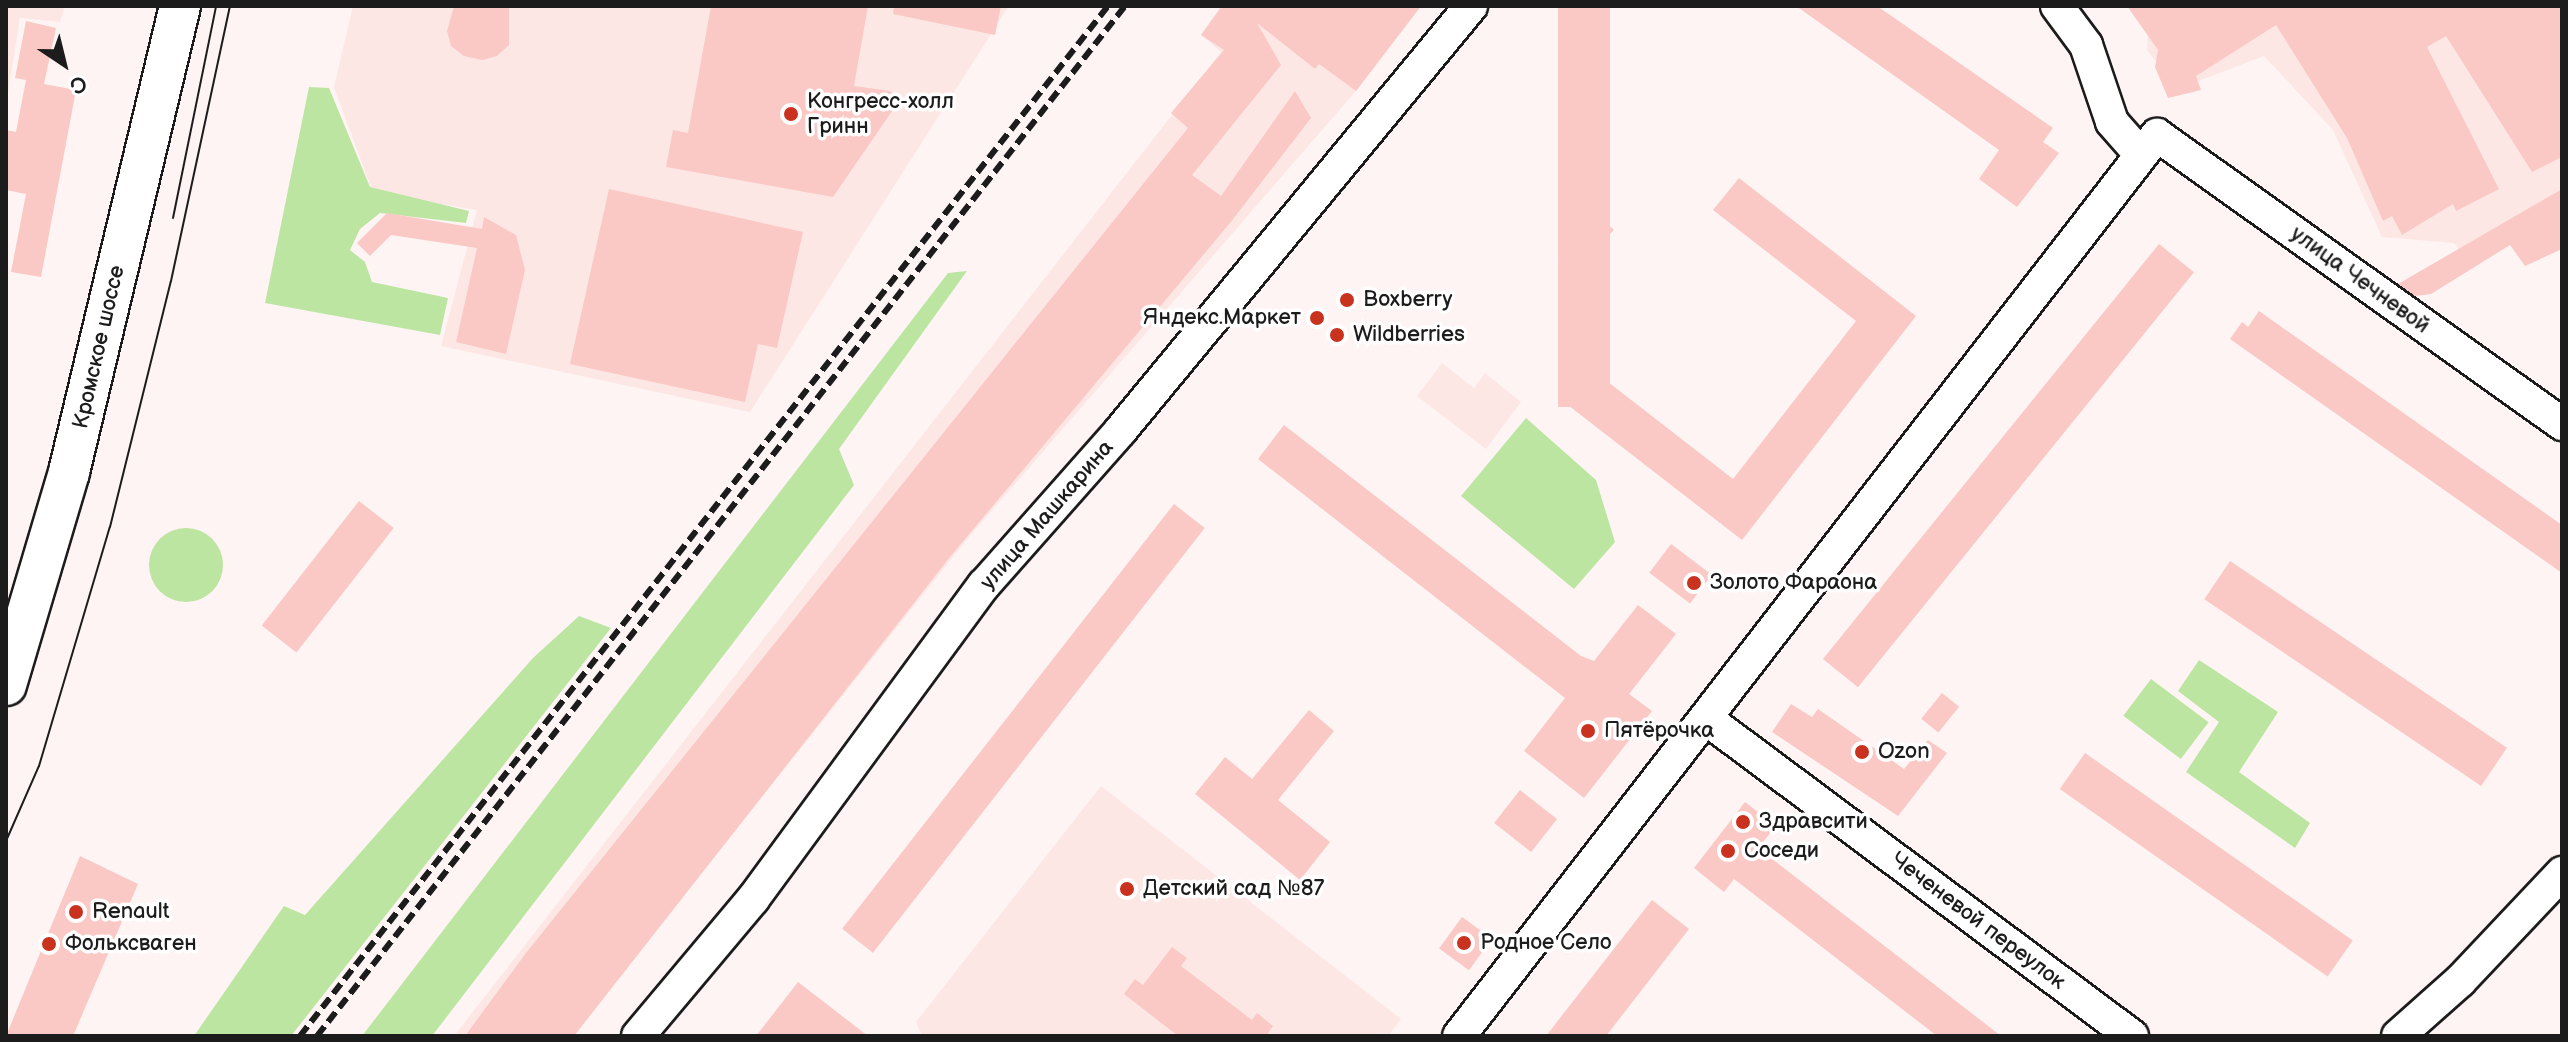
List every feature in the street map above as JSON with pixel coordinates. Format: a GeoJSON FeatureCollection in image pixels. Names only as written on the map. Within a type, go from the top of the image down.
{"type":"FeatureCollection","features":[{"type":"Feature","properties":{"kind":"main road","name":"Кромское шоссе"},"geometry":{"type":"LineString","coordinates":[[6,685],[69,472],[180,6]]}},
{"type":"Feature","properties":{"kind":"street","name":"улица Машкарина"},"geometry":{"type":"LineString","coordinates":[[638,1036],[753,899],[984,585],[1121,430],[1471,6]]}},
{"type":"Feature","properties":{"kind":"street","name":"улица Чечневой"},"geometry":{"type":"LineString","coordinates":[[2057,6],[2086,45],[2112,122],[2562,424]]}},
{"type":"Feature","properties":{"kind":"street"},"geometry":{"type":"LineString","coordinates":[[1459,1036],[1708,720],[2149,145]]}},
{"type":"Feature","properties":{"kind":"street","name":"Чеченевой переулок"},"geometry":{"type":"LineString","coordinates":[[1708,720],[2132,1036]]}},
{"type":"Feature","properties":{"kind":"street"},"geometry":{"type":"LineString","coordinates":[[2398,1036],[2460,981],[2562,873]]}},
{"type":"Feature","properties":{"kind":"shaded area"},"geometry":{"type":"Polygon","coordinates":[[[6,6],[65,6],[60,22],[20,18],[6,106],[6,6]]]}},
{"type":"Feature","properties":{"kind":"shaded area"},"geometry":{"type":"Polygon","coordinates":[[[353,6],[1009,6],[750,412],[441,346],[477,210],[373,193],[334,87],[353,6]]]}},
{"type":"Feature","properties":{"kind":"shaded area"},"geometry":{"type":"Polygon","coordinates":[[[1221,6],[1421,6],[1356,91],[968,538],[572,1036],[454,1036],[1221,52],[1201,35],[1221,6]]]}},
{"type":"Feature","properties":{"kind":"shaded area"},"geometry":{"type":"Polygon","coordinates":[[[2562,6],[2562,207],[2470,264],[2454,243],[2382,237],[2333,130],[2264,56],[2188,85],[2169,78],[2147,50],[2148,32],[2562,6]]]}},
{"type":"Feature","properties":{"kind":"shaded area"},"geometry":{"type":"Polygon","coordinates":[[[1442,363],[1474,388],[1485,373],[1521,402],[1486,449],[1417,396],[1442,363]]]}},
{"type":"Feature","properties":{"kind":"shaded area","name":"Детский сад №87"},"geometry":{"type":"Polygon","coordinates":[[[1101,786],[1401,1019],[1388,1036],[922,1036],[916,1022],[1101,786]]]}},
{"type":"Feature","properties":{"kind":"green space"},"geometry":{"type":"Polygon","coordinates":[[[309,87],[329,88],[370,187],[469,211],[466,223],[380,213],[360,229],[350,250],[365,262],[372,282],[448,298],[440,335],[265,303],[309,87]]]}},
{"type":"Feature","properties":{"kind":"green space"},"geometry":{"type":"Polygon","coordinates":[[[967,271],[839,449],[854,485],[432,1036],[362,1036],[948,273],[967,271]]]}},
{"type":"Feature","properties":{"kind":"green space"},"geometry":{"type":"Polygon","coordinates":[[[1526,418],[1596,480],[1615,542],[1574,589],[1461,496],[1526,418]]]}},
{"type":"Feature","properties":{"kind":"green space"},"geometry":{"type":"Polygon","coordinates":[[[186,528],[207,534],[217,544],[223,565],[217,586],[207,596],[186,602],[165,596],[155,586],[149,565],[155,544],[165,534],[186,528]]]}},
{"type":"Feature","properties":{"kind":"green space"},"geometry":{"type":"Polygon","coordinates":[[[579,616],[611,628],[291,1036],[194,1036],[284,906],[305,915],[533,658],[579,616]]]}},
{"type":"Feature","properties":{"kind":"green space"},"geometry":{"type":"Polygon","coordinates":[[[2199,660],[2278,712],[2239,772],[2310,823],[2295,848],[2186,772],[2219,722],[2178,691],[2199,660]]]}},
{"type":"Feature","properties":{"kind":"green space"},"geometry":{"type":"Polygon","coordinates":[[[2151,679],[2209,722],[2181,759],[2123,716],[2151,679]]]}},
{"type":"Feature","properties":{"kind":"building"},"geometry":{"type":"Polygon","coordinates":[[[454,6],[509,6],[509,45],[497,56],[482,60],[464,56],[451,46],[447,31],[454,6]]]}},
{"type":"Feature","properties":{"kind":"building","name":"Конгресс-холл Гринн"},"geometry":{"type":"Polygon","coordinates":[[[711,6],[868,6],[854,86],[890,91],[901,98],[833,197],[666,167],[673,130],[688,133],[711,6]]]}},
{"type":"Feature","properties":{"kind":"building"},"geometry":{"type":"Polygon","coordinates":[[[894,6],[1001,6],[995,35],[893,14],[894,6]]]}},
{"type":"Feature","properties":{"kind":"building"},"geometry":{"type":"Polygon","coordinates":[[[1222,6],[1421,6],[1356,91],[1319,64],[1315,69],[1257,23],[1281,65],[1192,175],[1221,196],[1295,91],[1311,118],[1230,223],[950,557],[574,1036],[465,1036],[526,953],[1188,128],[1171,113],[1224,50],[1201,35],[1222,6]]]}},
{"type":"Feature","properties":{"kind":"building"},"geometry":{"type":"Polygon","coordinates":[[[1558,6],[1610,6],[1610,407],[1558,407],[1558,6]]]}},
{"type":"Feature","properties":{"kind":"building"},"geometry":{"type":"Polygon","coordinates":[[[1796,6],[1877,6],[2053,128],[2043,142],[2059,153],[2017,207],[1979,179],[1999,150],[1796,6]]]}},
{"type":"Feature","properties":{"kind":"building"},"geometry":{"type":"Polygon","coordinates":[[[2127,6],[2562,6],[2562,157],[2532,172],[2446,36],[2427,47],[2499,189],[2456,211],[2453,204],[2402,235],[2392,216],[2383,221],[2347,138],[2276,25],[2196,76],[2201,90],[2168,98],[2155,67],[2158,50],[2127,6]]]}},
{"type":"Feature","properties":{"kind":"building"},"geometry":{"type":"Polygon","coordinates":[[[26,21],[56,28],[44,84],[76,90],[41,277],[11,272],[26,194],[6,190],[6,130],[16,132],[26,80],[15,78],[26,21]]]}},
{"type":"Feature","properties":{"kind":"building"},"geometry":{"type":"Polygon","coordinates":[[[1739,178],[1916,316],[1742,540],[1564,402],[1590,368],[1733,479],[1856,321],[1713,210],[1739,178]]]}},
{"type":"Feature","properties":{"kind":"building"},"geometry":{"type":"Polygon","coordinates":[[[609,189],[803,232],[777,348],[758,344],[745,402],[570,364],[609,189]]]}},
{"type":"Feature","properties":{"kind":"building"},"geometry":{"type":"Polygon","coordinates":[[[2562,189],[2562,249],[2525,266],[2510,245],[2431,294],[2415,296],[2398,284],[2562,189]]]}},
{"type":"Feature","properties":{"kind":"building"},"geometry":{"type":"Polygon","coordinates":[[[387,213],[482,229],[484,217],[516,235],[525,270],[506,354],[456,342],[477,248],[391,235],[370,256],[357,243],[387,213]]]}},
{"type":"Feature","properties":{"kind":"building"},"geometry":{"type":"Polygon","coordinates":[[[1598,216],[1614,230],[1578,271],[1562,258],[1598,216]]]}},
{"type":"Feature","properties":{"kind":"building"},"geometry":{"type":"Polygon","coordinates":[[[2159,244],[2194,272],[1858,687],[1823,659],[2159,244]]]}},
{"type":"Feature","properties":{"kind":"building"},"geometry":{"type":"Polygon","coordinates":[[[2259,311],[2562,525],[2562,573],[2230,339],[2242,322],[2248,327],[2259,311]]]}},
{"type":"Feature","properties":{"kind":"building"},"geometry":{"type":"Polygon","coordinates":[[[1284,425],[1581,656],[1594,661],[1638,605],[1676,634],[1629,694],[1652,711],[1584,798],[1524,751],[1565,698],[1258,459],[1284,425]]]}},
{"type":"Feature","properties":{"kind":"building"},"geometry":{"type":"Polygon","coordinates":[[[359,501],[394,528],[296,653],[262,626],[359,501]]]}},
{"type":"Feature","properties":{"kind":"building"},"geometry":{"type":"Polygon","coordinates":[[[1174,504],[1205,528],[873,953],[842,929],[1174,504]]]}},
{"type":"Feature","properties":{"kind":"building"},"geometry":{"type":"Polygon","coordinates":[[[1671,544],[1712,575],[1690,603],[1649,573],[1671,544]]]}},
{"type":"Feature","properties":{"kind":"building"},"geometry":{"type":"Polygon","coordinates":[[[2230,561],[2507,748],[2481,786],[2204,599],[2230,561]]]}},
{"type":"Feature","properties":{"kind":"building"},"geometry":{"type":"Polygon","coordinates":[[[1942,693],[1959,707],[1938,732],[1921,719],[1942,693]]]}},
{"type":"Feature","properties":{"kind":"building"},"geometry":{"type":"Polygon","coordinates":[[[1791,704],[1812,717],[1818,709],[1904,769],[1928,740],[1947,753],[1898,816],[1772,732],[1791,704]]]}},
{"type":"Feature","properties":{"kind":"building"},"geometry":{"type":"Polygon","coordinates":[[[1309,710],[1334,731],[1278,800],[1330,842],[1300,880],[1195,794],[1225,757],[1252,779],[1309,710]]]}},
{"type":"Feature","properties":{"kind":"building"},"geometry":{"type":"Polygon","coordinates":[[[2085,753],[2353,941],[2328,977],[2060,789],[2085,753]]]}},
{"type":"Feature","properties":{"kind":"building"},"geometry":{"type":"Polygon","coordinates":[[[1520,790],[1557,819],[1531,852],[1494,823],[1520,790]]]}},
{"type":"Feature","properties":{"kind":"building"},"geometry":{"type":"Polygon","coordinates":[[[1745,802],[1776,826],[1758,848],[2001,1036],[1937,1036],[1734,879],[1724,892],[1694,868],[1745,802]]]}},
{"type":"Feature","properties":{"kind":"building"},"geometry":{"type":"Polygon","coordinates":[[[80,856],[138,884],[73,1036],[6,1036],[80,856]]]}},
{"type":"Feature","properties":{"kind":"building"},"geometry":{"type":"Polygon","coordinates":[[[1652,900],[1689,929],[1606,1036],[1546,1036],[1652,900]]]}},
{"type":"Feature","properties":{"kind":"building"},"geometry":{"type":"Polygon","coordinates":[[[1462,917],[1492,939],[1469,970],[1439,949],[1462,917]]]}},
{"type":"Feature","properties":{"kind":"building"},"geometry":{"type":"Polygon","coordinates":[[[1172,947],[1187,958],[1181,966],[1252,1020],[1257,1013],[1273,1026],[1268,1033],[1272,1036],[1178,1036],[1124,994],[1135,979],[1143,985],[1172,947]]]}},
{"type":"Feature","properties":{"kind":"building"},"geometry":{"type":"Polygon","coordinates":[[[798,982],[868,1036],[756,1036],[798,982]]]}},
{"type":"Feature","properties":{"kind":"tram line"},"geometry":{"type":"LineString","coordinates":[[173,218],[216,6]]}},
{"type":"Feature","properties":{"kind":"tram line"},"geometry":{"type":"LineString","coordinates":[[6,841],[39,766],[110,527],[171,281],[230,6]]}},
{"type":"Feature","properties":{"kind":"railway"},"geometry":{"type":"LineString","coordinates":[[300,1036],[1108,6]]}},
{"type":"Feature","properties":{"kind":"railway"},"geometry":{"type":"LineString","coordinates":[[317,1036],[1125,6]]}},
{"type":"Feature","properties":{"kind":"place","name":"Конгресс-холл Гринн"},"geometry":{"type":"Point","coordinates":[791,114]}},
{"type":"Feature","properties":{"kind":"place","name":"Boxberry"},"geometry":{"type":"Point","coordinates":[1347,300]}},
{"type":"Feature","properties":{"kind":"place","name":"Яндекс.Маркет"},"geometry":{"type":"Point","coordinates":[1317,318]}},
{"type":"Feature","properties":{"kind":"place","name":"Wildberries"},"geometry":{"type":"Point","coordinates":[1337,335]}},
{"type":"Feature","properties":{"kind":"place","name":"Золото Фараона"},"geometry":{"type":"Point","coordinates":[1694,583]}},
{"type":"Feature","properties":{"kind":"place","name":"Пятёрочка"},"geometry":{"type":"Point","coordinates":[1588,731]}},
{"type":"Feature","properties":{"kind":"place","name":"Ozon"},"geometry":{"type":"Point","coordinates":[1862,752]}},
{"type":"Feature","properties":{"kind":"place","name":"Здравсити"},"geometry":{"type":"Point","coordinates":[1743,822]}},
{"type":"Feature","properties":{"kind":"place","name":"Соседи"},"geometry":{"type":"Point","coordinates":[1728,851]}},
{"type":"Feature","properties":{"kind":"place","name":"Детский сад №87"},"geometry":{"type":"Point","coordinates":[1127,889]}},
{"type":"Feature","properties":{"kind":"place","name":"Renault"},"geometry":{"type":"Point","coordinates":[76,912]}},
{"type":"Feature","properties":{"kind":"place","name":"Родное Село"},"geometry":{"type":"Point","coordinates":[1464,943]}},
{"type":"Feature","properties":{"kind":"place","name":"Фольксваген"},"geometry":{"type":"Point","coordinates":[49,944]}}]}
